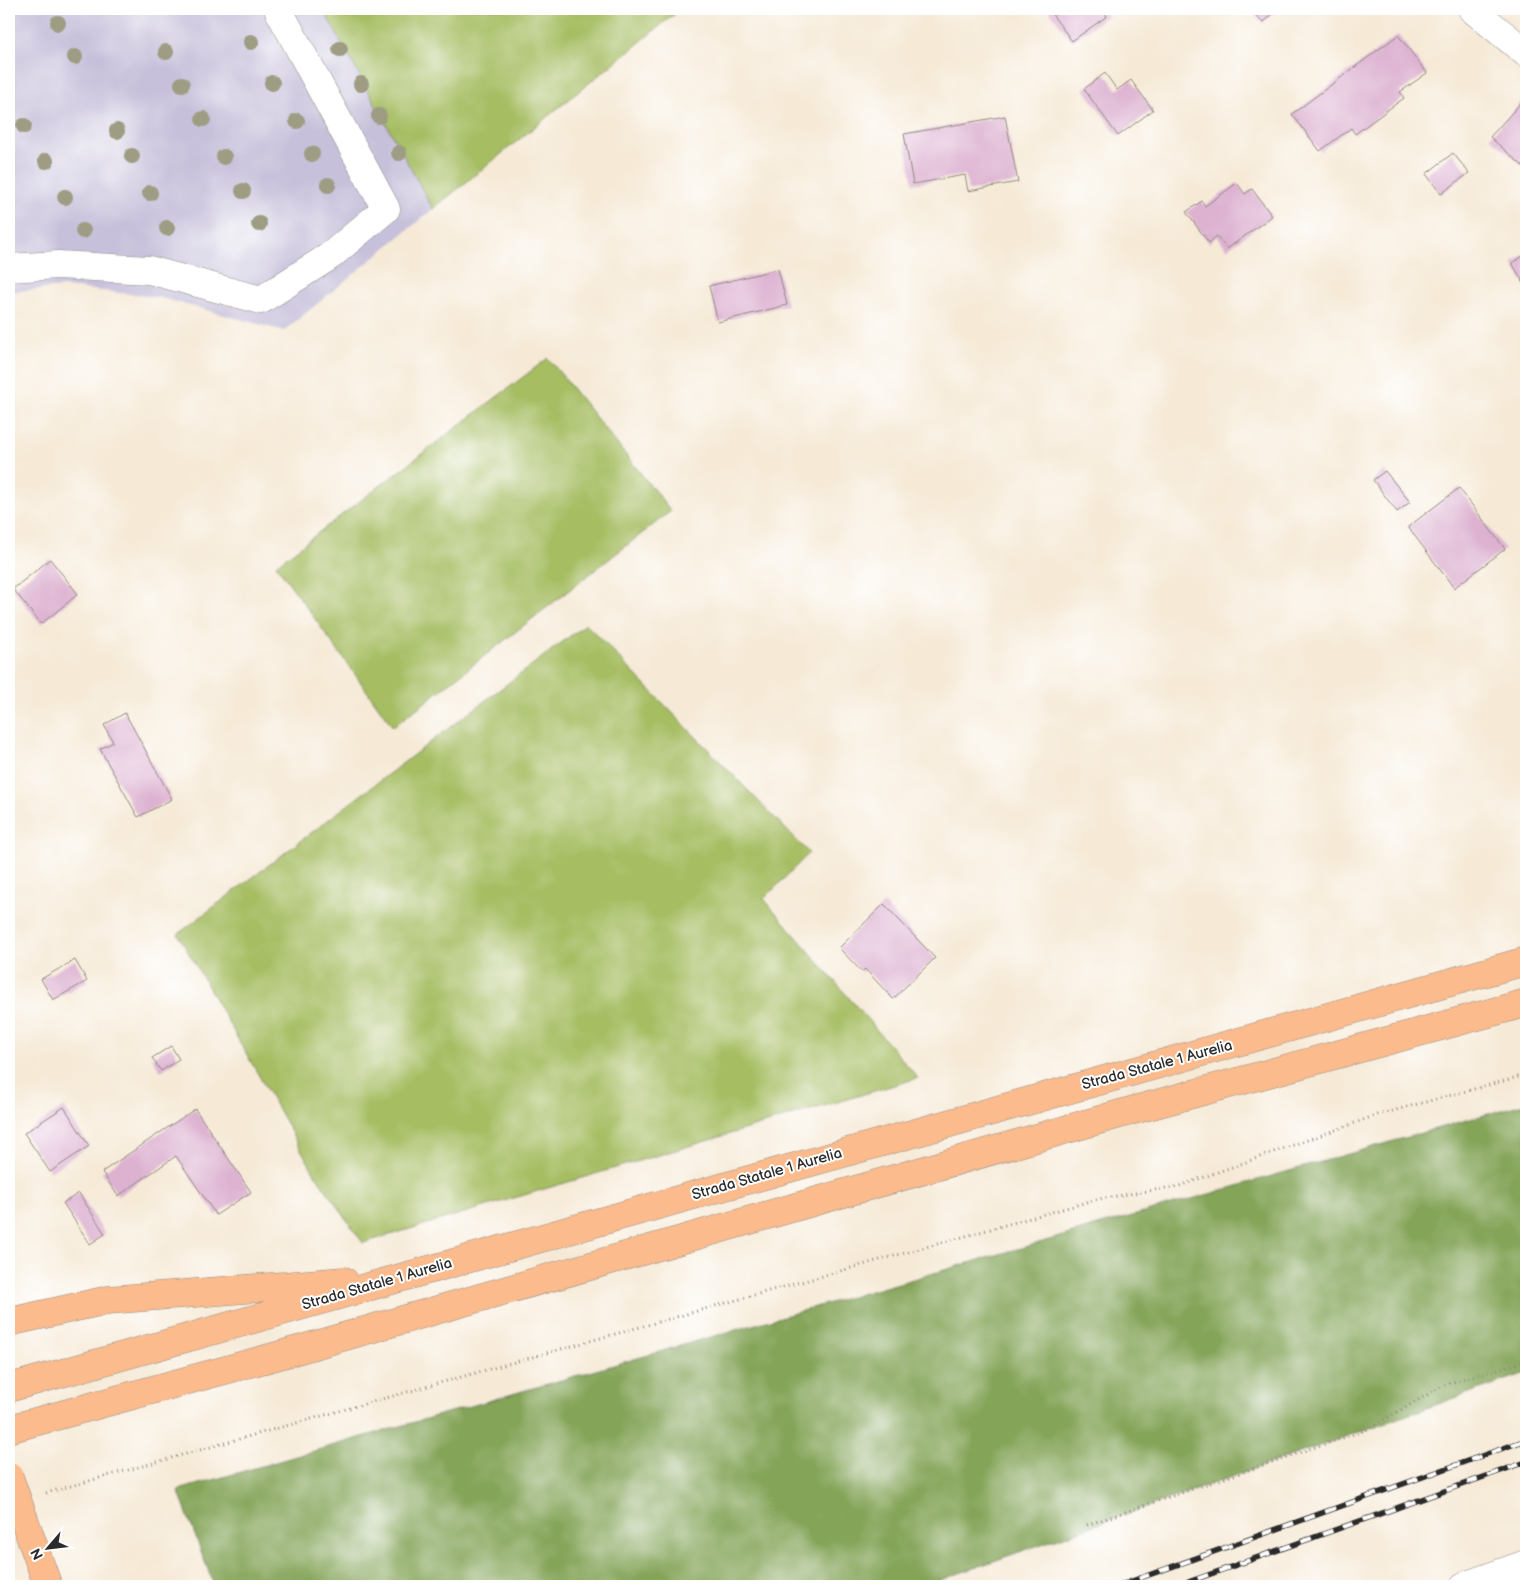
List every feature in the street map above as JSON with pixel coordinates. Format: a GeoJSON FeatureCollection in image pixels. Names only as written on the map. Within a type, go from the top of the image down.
{"type":"FeatureCollection","features":[{"type":"Feature","properties":{"kind":"main road","name":"Strada Statale 1 Aurelia"},"geometry":{"type":"LineString","coordinates":[[9,1388],[157,1348],[395,1278],[1526,961]]}},
{"type":"Feature","properties":{"kind":"main road"},"geometry":{"type":"LineString","coordinates":[[9,1429],[273,1357],[1134,1110],[1526,1003]]}},
{"type":"Feature","properties":{"kind":"main road"},"geometry":{"type":"LineString","coordinates":[[9,1322],[108,1300],[395,1278]]}},
{"type":"Feature","properties":{"kind":"main road"},"geometry":{"type":"LineString","coordinates":[[9,1477],[48,1586]]}},
{"type":"Feature","properties":{"kind":"street"},"geometry":{"type":"LineString","coordinates":[[9,268],[58,265],[149,270],[261,300],[330,256],[386,209],[278,9]]}},
{"type":"Feature","properties":{"kind":"street"},"geometry":{"type":"LineString","coordinates":[[1472,9],[1526,53]]}},
{"type":"Feature","properties":{"kind":"street"},"geometry":{"type":"LineString","coordinates":[[1464,1586],[1526,1564]]}},
{"type":"Feature","properties":{"kind":"path"},"geometry":{"type":"LineString","coordinates":[[37,1496],[1098,1199],[1179,1186],[1377,1115],[1526,1075]]}},
{"type":"Feature","properties":{"kind":"path"},"geometry":{"type":"LineString","coordinates":[[1087,1525],[1366,1430],[1446,1384],[1526,1361]]}},
{"type":"Feature","properties":{"kind":"shaded area"},"geometry":{"type":"Polygon","coordinates":[[[9,9],[323,9],[433,209],[284,331],[157,297],[65,287],[9,292],[9,9]]]}},
{"type":"Feature","properties":{"kind":"green space"},"geometry":{"type":"Polygon","coordinates":[[[323,9],[681,9],[433,209],[323,9]]]}},
{"type":"Feature","properties":{"kind":"green space"},"geometry":{"type":"Polygon","coordinates":[[[548,358],[671,511],[393,727],[276,565],[548,358]]]}},
{"type":"Feature","properties":{"kind":"green space"},"geometry":{"type":"Polygon","coordinates":[[[586,624],[809,853],[764,899],[918,1078],[363,1243],[315,1174],[178,934],[586,624]]]}},
{"type":"Feature","properties":{"kind":"green space"},"geometry":{"type":"Polygon","coordinates":[[[1526,1103],[1526,1373],[923,1586],[214,1586],[178,1490],[1526,1103]]]}},
{"type":"Feature","properties":{"kind":"building"},"geometry":{"type":"Polygon","coordinates":[[[1048,9],[1102,9],[1107,16],[1072,41],[1048,9]]]}},
{"type":"Feature","properties":{"kind":"building"},"geometry":{"type":"Polygon","coordinates":[[[1250,9],[1278,9],[1263,23],[1250,9]]]}},
{"type":"Feature","properties":{"kind":"building"},"geometry":{"type":"Polygon","coordinates":[[[1398,35],[1427,73],[1400,92],[1404,98],[1355,134],[1351,128],[1320,151],[1292,114],[1398,35]]]}},
{"type":"Feature","properties":{"kind":"building"},"geometry":{"type":"Polygon","coordinates":[[[1105,73],[1117,90],[1131,80],[1153,110],[1118,136],[1084,89],[1105,73]]]}},
{"type":"Feature","properties":{"kind":"building"},"geometry":{"type":"Polygon","coordinates":[[[1526,97],[1526,169],[1490,137],[1526,97]]]}},
{"type":"Feature","properties":{"kind":"building"},"geometry":{"type":"Polygon","coordinates":[[[1005,116],[1018,182],[968,191],[965,175],[913,184],[904,134],[1005,116]]]}},
{"type":"Feature","properties":{"kind":"building"},"geometry":{"type":"Polygon","coordinates":[[[1453,153],[1469,173],[1441,194],[1426,174],[1453,153]]]}},
{"type":"Feature","properties":{"kind":"building"},"geometry":{"type":"Polygon","coordinates":[[[1237,183],[1245,194],[1252,189],[1272,216],[1227,249],[1217,236],[1209,243],[1186,212],[1202,201],[1205,206],[1237,183]]]}},
{"type":"Feature","properties":{"kind":"building"},"geometry":{"type":"Polygon","coordinates":[[[1526,254],[1526,287],[1512,263],[1526,254]]]}},
{"type":"Feature","properties":{"kind":"building"},"geometry":{"type":"Polygon","coordinates":[[[778,269],[787,305],[718,322],[709,286],[778,269]]]}},
{"type":"Feature","properties":{"kind":"building"},"geometry":{"type":"Polygon","coordinates":[[[1385,471],[1410,502],[1397,512],[1373,480],[1385,471]]]}},
{"type":"Feature","properties":{"kind":"building"},"geometry":{"type":"Polygon","coordinates":[[[1459,488],[1505,549],[1454,588],[1408,527],[1459,488]]]}},
{"type":"Feature","properties":{"kind":"building"},"geometry":{"type":"Polygon","coordinates":[[[50,559],[78,594],[41,624],[13,589],[50,559]]]}},
{"type":"Feature","properties":{"kind":"building"},"geometry":{"type":"Polygon","coordinates":[[[125,713],[172,799],[138,817],[100,749],[113,742],[104,725],[125,713]]]}},
{"type":"Feature","properties":{"kind":"building"},"geometry":{"type":"Polygon","coordinates":[[[884,904],[935,958],[893,999],[865,969],[862,972],[839,948],[884,904]]]}},
{"type":"Feature","properties":{"kind":"building"},"geometry":{"type":"Polygon","coordinates":[[[75,960],[87,981],[53,1000],[41,979],[75,960]]]}},
{"type":"Feature","properties":{"kind":"building"},"geometry":{"type":"Polygon","coordinates":[[[171,1046],[179,1059],[161,1071],[152,1058],[171,1046]]]}},
{"type":"Feature","properties":{"kind":"building"},"geometry":{"type":"Polygon","coordinates":[[[64,1107],[89,1146],[50,1172],[24,1133],[64,1107]]]}},
{"type":"Feature","properties":{"kind":"building"},"geometry":{"type":"Polygon","coordinates":[[[195,1109],[251,1192],[216,1215],[176,1156],[118,1196],[102,1172],[195,1109]]]}},
{"type":"Feature","properties":{"kind":"building"},"geometry":{"type":"Polygon","coordinates":[[[79,1193],[105,1234],[90,1244],[63,1203],[79,1193]]]}},
{"type":"Feature","properties":{"kind":"railway"},"geometry":{"type":"LineString","coordinates":[[1118,1586],[1526,1440]]}},
{"type":"Feature","properties":{"kind":"railway"},"geometry":{"type":"LineString","coordinates":[[1177,1586],[1526,1462]]}}]}
